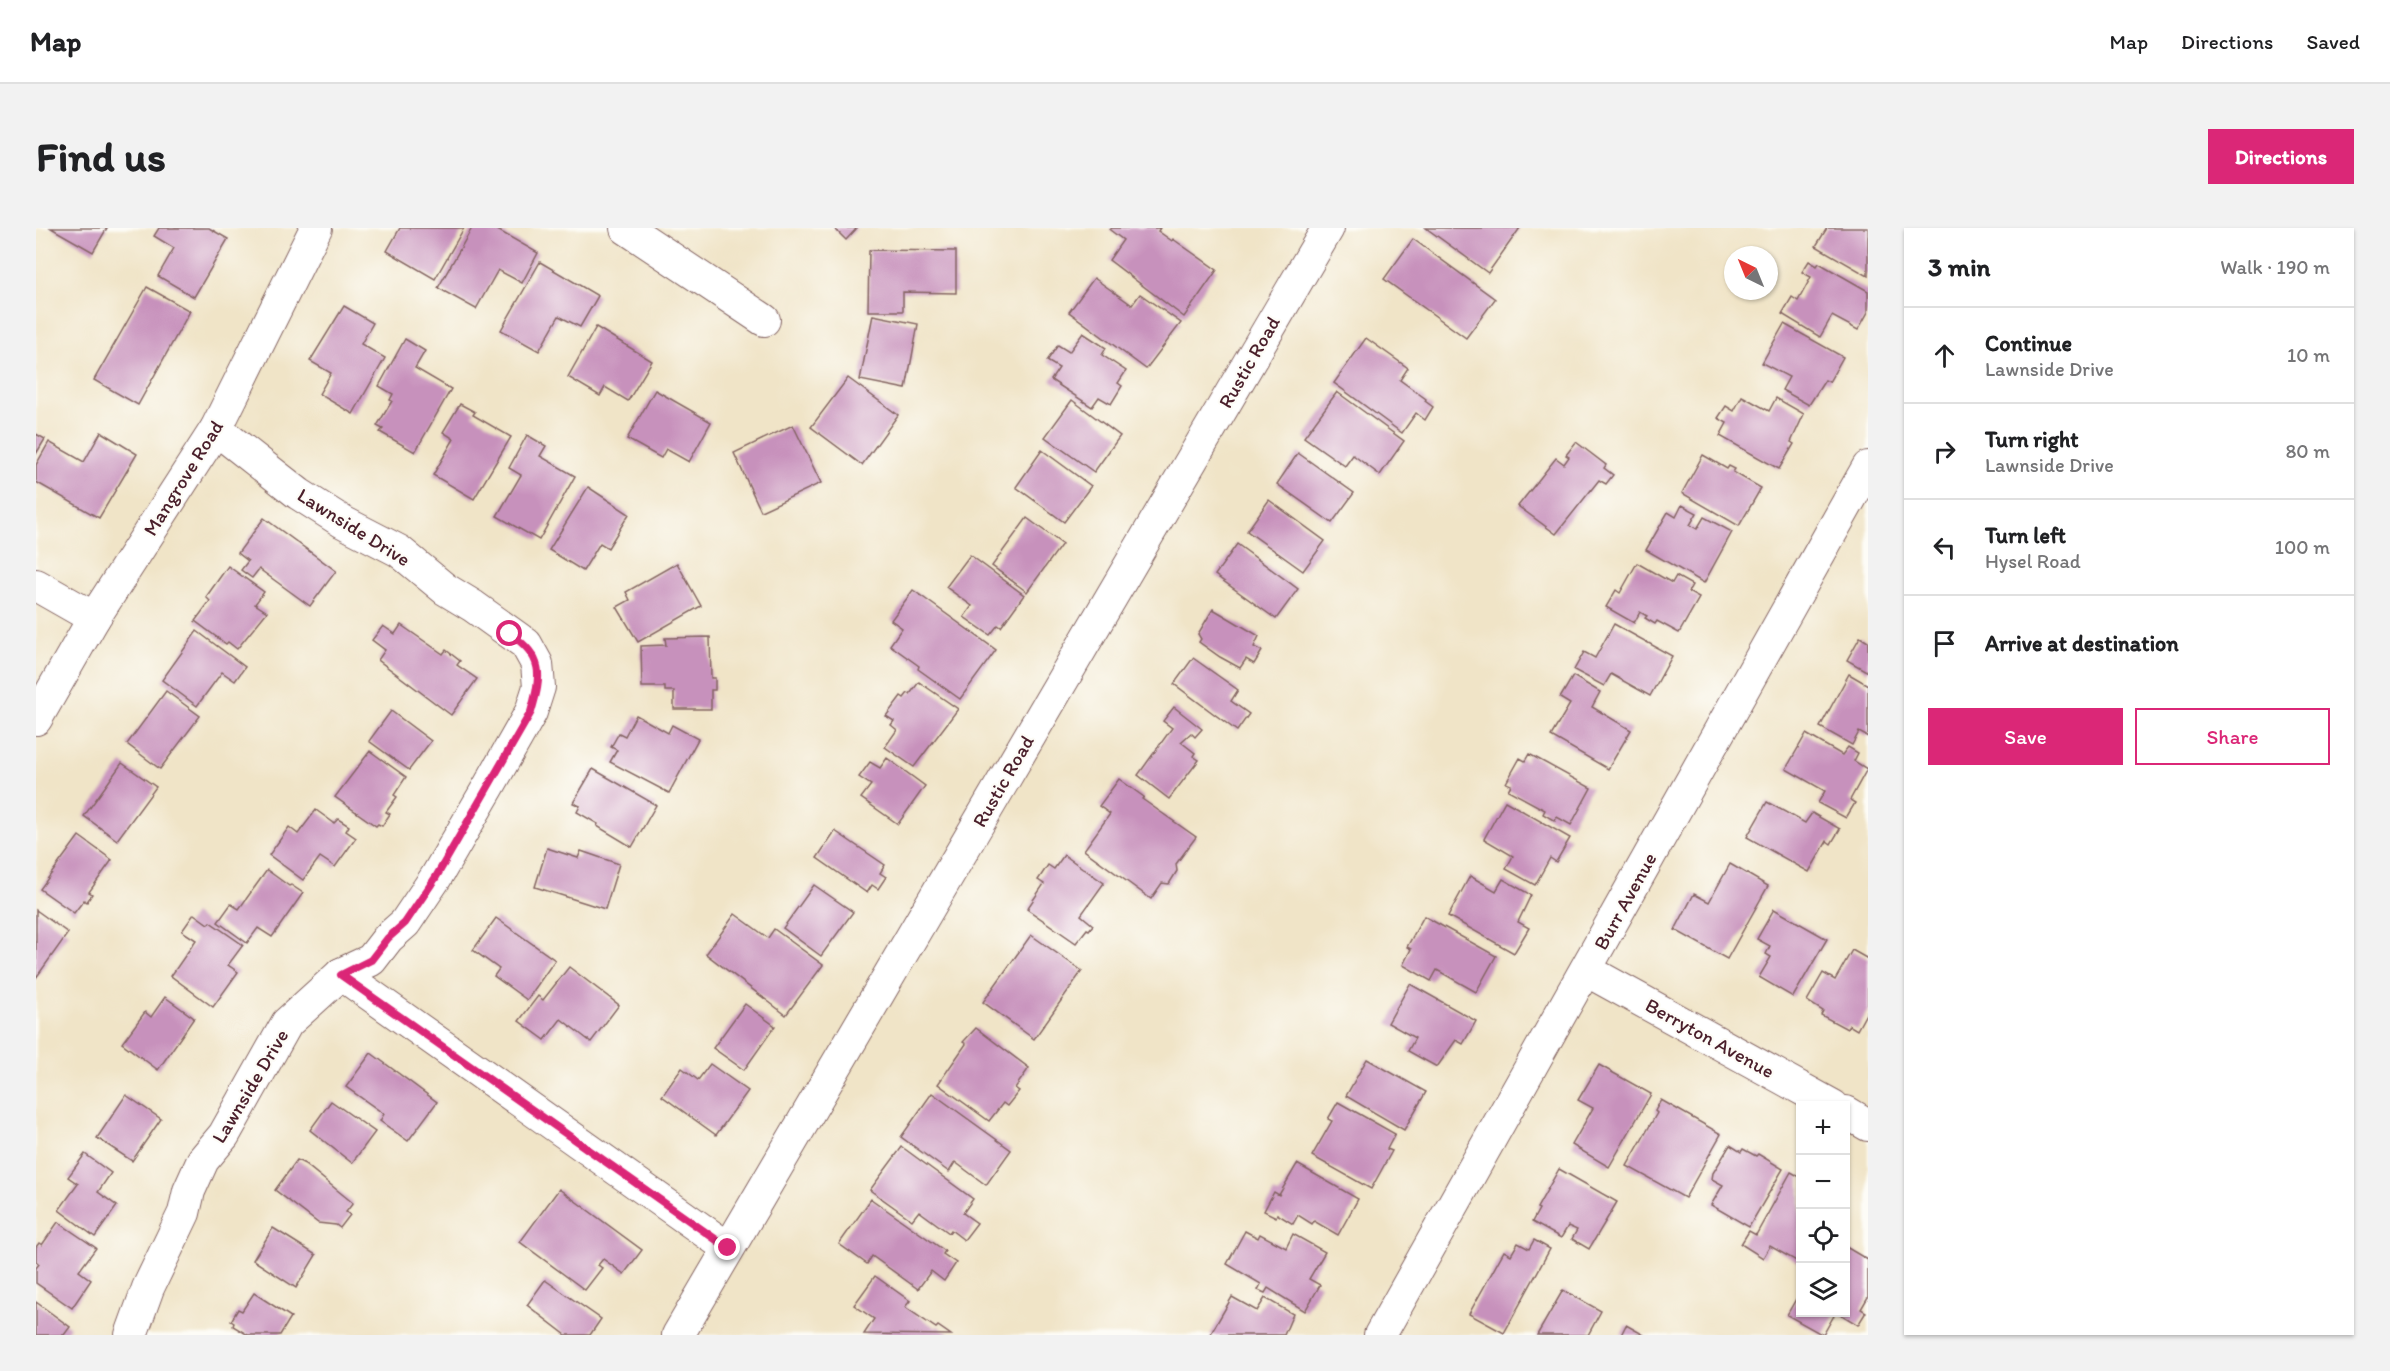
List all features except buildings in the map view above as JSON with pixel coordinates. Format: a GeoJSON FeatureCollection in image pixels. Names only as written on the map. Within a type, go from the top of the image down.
{"type":"FeatureCollection","features":[{"type":"Feature","properties":{"kind":"street"},"geometry":{"type":"LineString","coordinates":[[626,228],[764,320]]}},
{"type":"Feature","properties":{"kind":"street","name":"Rustic Road"},"geometry":{"type":"LineString","coordinates":[[678,1335],[1328,228]]}},
{"type":"Feature","properties":{"kind":"street","name":"Mangrove Road"},"geometry":{"type":"LineString","coordinates":[[36,719],[94,618],[216,429],[312,229]]}},
{"type":"Feature","properties":{"kind":"street","name":"Lawnside Drive"},"geometry":{"type":"LineString","coordinates":[[131,1335],[148,1288],[184,1213],[189,1191],[203,1160],[224,1135],[287,1023],[341,975],[371,960],[388,938],[405,923],[436,877],[531,712],[539,687],[537,664],[526,644],[445,589],[399,551],[343,522],[299,494],[216,429]]}},
{"type":"Feature","properties":{"kind":"street","name":"Burr Avenue"},"geometry":{"type":"LineString","coordinates":[[1380,1335],[1868,467]]}},
{"type":"Feature","properties":{"kind":"street"},"geometry":{"type":"LineString","coordinates":[[36,585],[94,618]]}},
{"type":"Feature","properties":{"kind":"street","name":"Berryton Avenue"},"geometry":{"type":"LineString","coordinates":[[1586,970],[1824,1101]]}},
{"type":"Feature","properties":{"kind":"street"},"geometry":{"type":"LineString","coordinates":[[341,975],[728,1248]]}},
{"type":"Feature","properties":{"kind":"street"},"geometry":{"type":"LineString","coordinates":[[1850,1115],[1868,1125]]}},
{"type":"Feature","properties":{"kind":"route"},"geometry":{"type":"LineString","coordinates":[[510,634],[526,644],[537,664],[539,687],[531,712],[436,877],[405,923],[388,938],[371,960],[341,975],[728,1248]]}}]}
